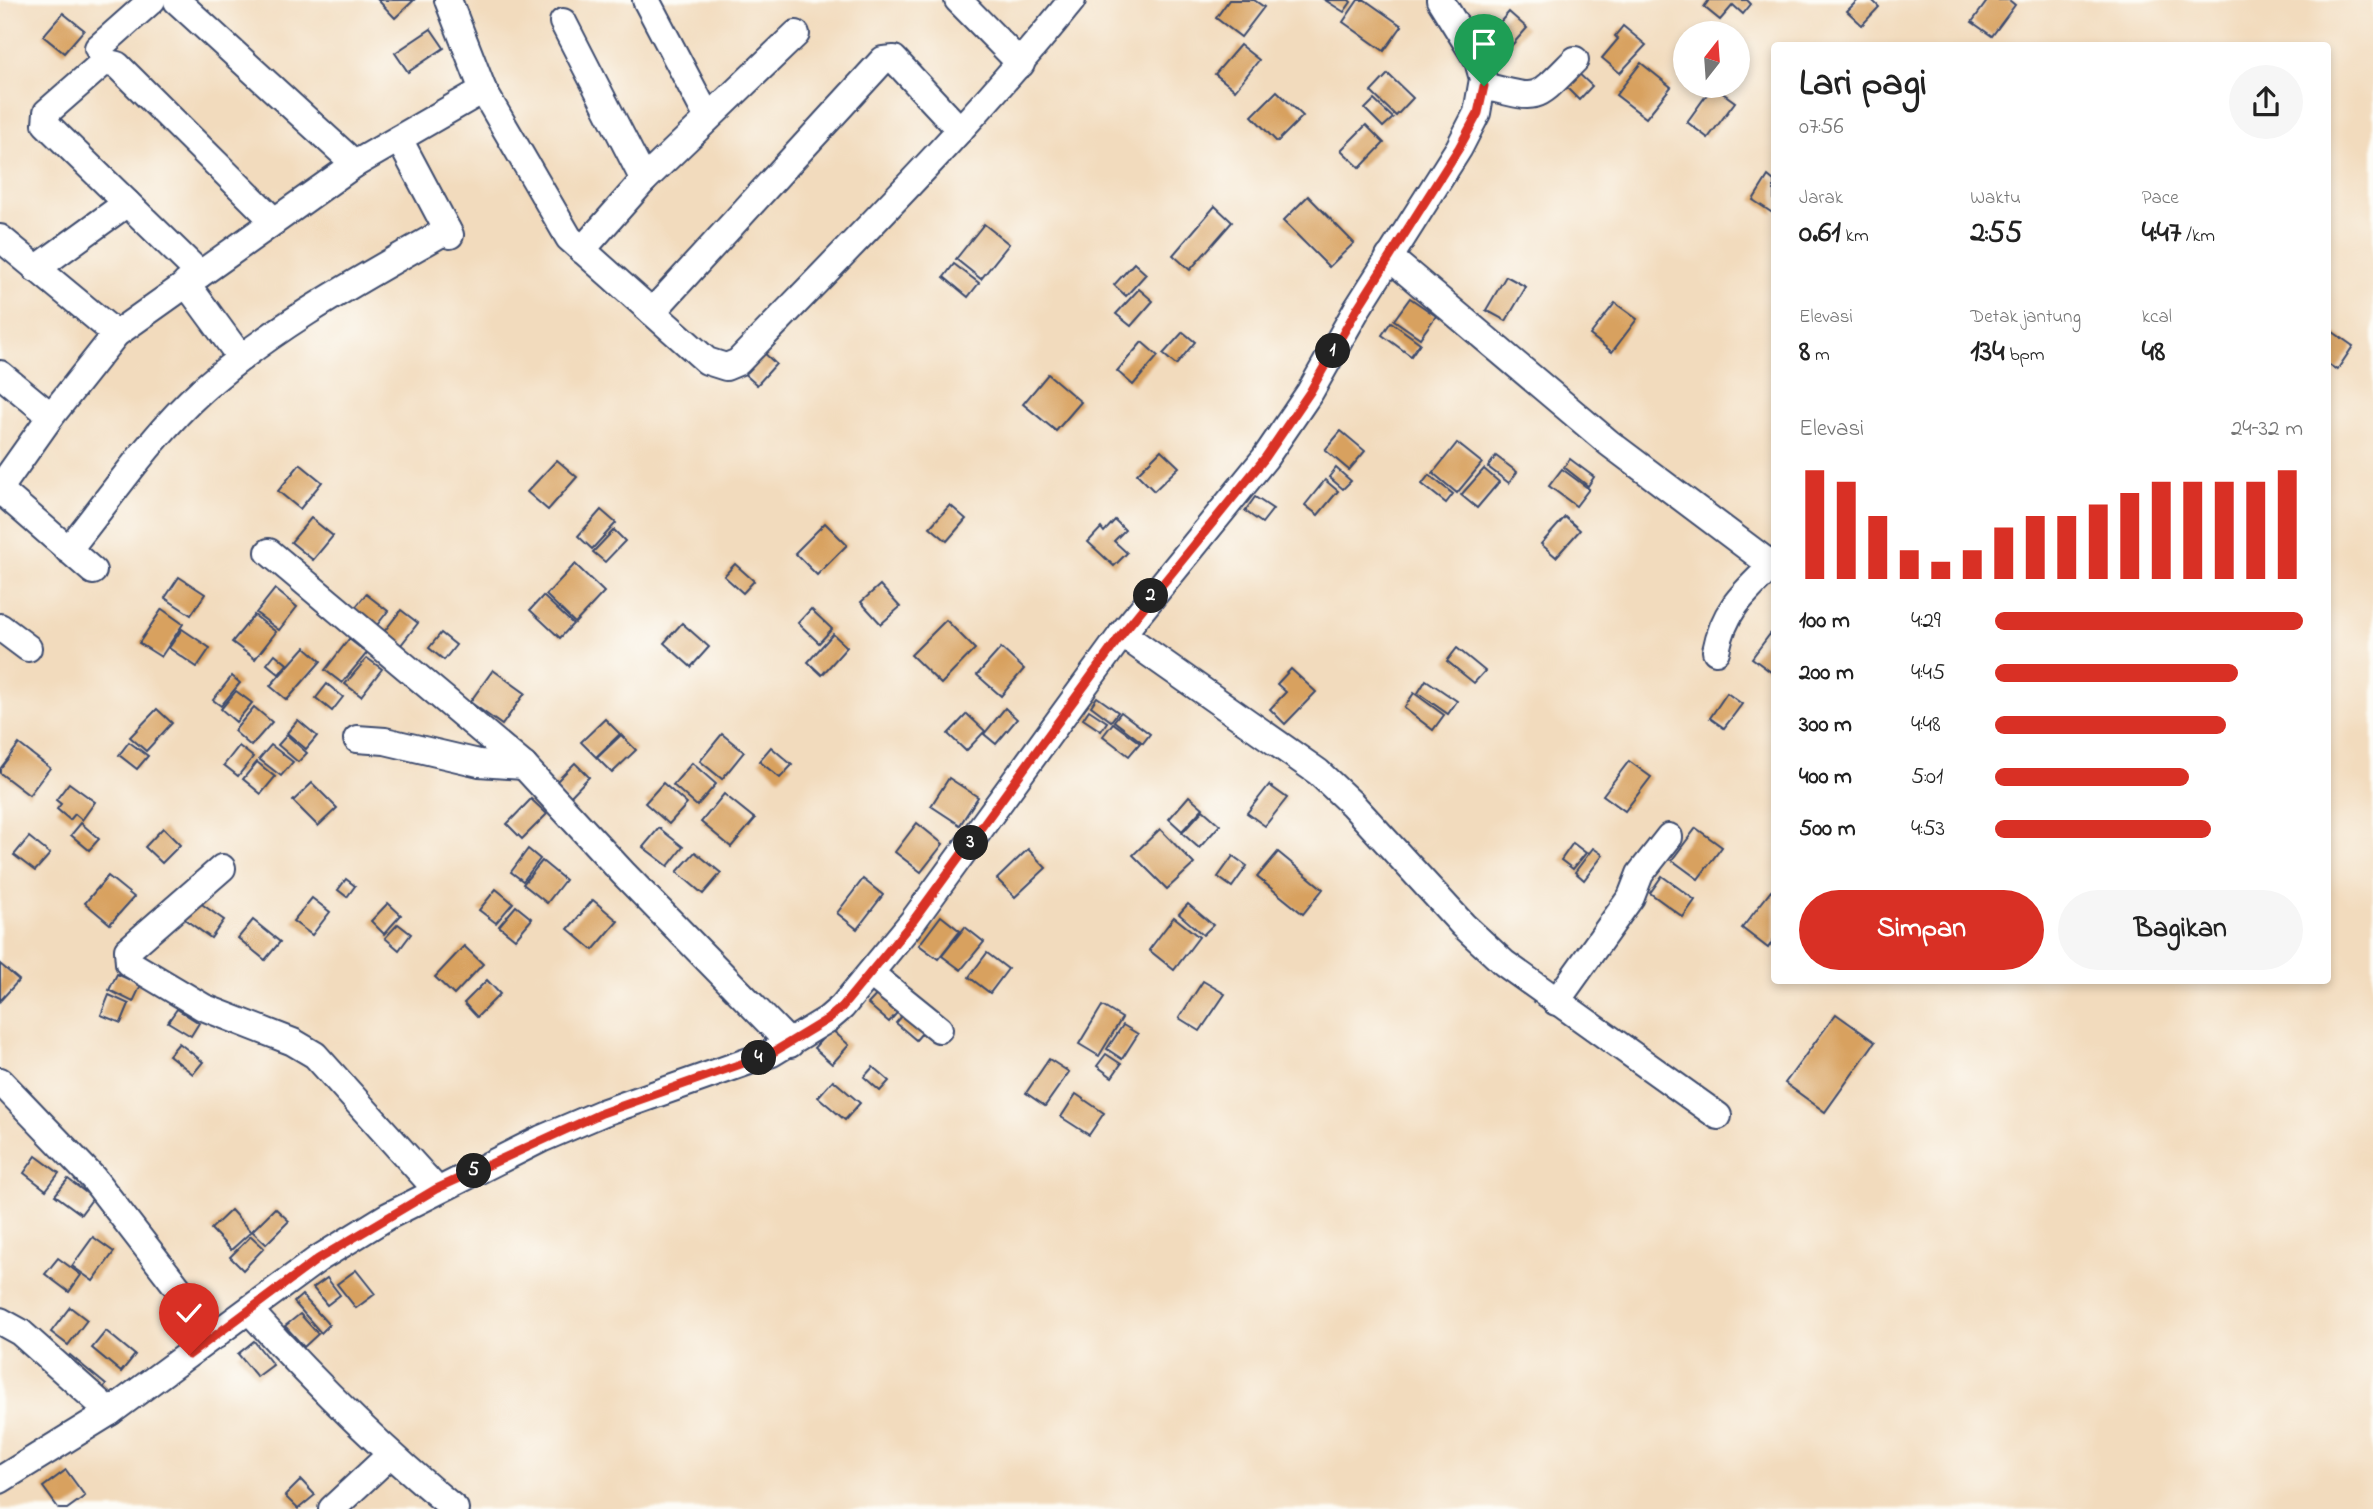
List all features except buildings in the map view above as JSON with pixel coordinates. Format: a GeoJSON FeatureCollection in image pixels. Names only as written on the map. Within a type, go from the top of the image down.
{"type":"FeatureCollection","features":[{"type":"Feature","properties":{"kind":"street"},"geometry":{"type":"LineString","coordinates":[[98,48],[152,0]]}},
{"type":"Feature","properties":{"kind":"street"},"geometry":{"type":"LineString","coordinates":[[448,0],[483,90],[569,238],[707,360],[726,368],[738,362],[960,130],[1021,64],[1072,0]]}},
{"type":"Feature","properties":{"kind":"street"},"geometry":{"type":"LineString","coordinates":[[646,0],[708,118]]}},
{"type":"Feature","properties":{"kind":"street"},"geometry":{"type":"LineString","coordinates":[[958,0],[1021,64]]}},
{"type":"Feature","properties":{"kind":"street"},"geometry":{"type":"LineString","coordinates":[[0,1480],[110,1412],[318,1259],[436,1189],[602,1113],[790,1044],[828,1019],[871,974],[1072,707],[1122,634],[1265,458],[1310,392],[1389,257],[1459,148],[1478,113],[1484,86],[1478,61],[1440,0]]}},
{"type":"Feature","properties":{"kind":"street"},"geometry":{"type":"LineString","coordinates":[[177,1],[355,164]]}},
{"type":"Feature","properties":{"kind":"street"},"geometry":{"type":"LineString","coordinates":[[563,22],[644,180]]}},
{"type":"Feature","properties":{"kind":"street"},"geometry":{"type":"LineString","coordinates":[[582,250],[644,180],[796,34]]}},
{"type":"Feature","properties":{"kind":"street"},"geometry":{"type":"LineString","coordinates":[[652,312],[883,60],[894,59],[960,130]]}},
{"type":"Feature","properties":{"kind":"street"},"geometry":{"type":"LineString","coordinates":[[1484,86],[1534,96],[1544,92],[1574,60]]}},
{"type":"Feature","properties":{"kind":"street"},"geometry":{"type":"LineString","coordinates":[[241,358],[193,279],[127,203],[44,121],[47,112],[107,61],[117,65],[274,221]]}},
{"type":"Feature","properties":{"kind":"street"},"geometry":{"type":"LineString","coordinates":[[93,571],[0,489],[51,416],[116,334],[355,164],[483,90]]}},
{"type":"Feature","properties":{"kind":"street"},"geometry":{"type":"LineString","coordinates":[[68,550],[165,429],[200,392],[241,358],[327,299],[449,232],[399,139]]}},
{"type":"Feature","properties":{"kind":"street"},"geometry":{"type":"LineString","coordinates":[[36,269],[127,203]]}},
{"type":"Feature","properties":{"kind":"street"},"geometry":{"type":"LineString","coordinates":[[0,238],[116,334]]}},
{"type":"Feature","properties":{"kind":"street"},"geometry":{"type":"LineString","coordinates":[[1389,257],[1609,443],[1771,564]]}},
{"type":"Feature","properties":{"kind":"street"},"geometry":{"type":"LineString","coordinates":[[0,374],[51,416]]}},
{"type":"Feature","properties":{"kind":"street"},"geometry":{"type":"LineString","coordinates":[[270,552],[362,634],[524,766],[623,873],[790,1044]]}},
{"type":"Feature","properties":{"kind":"street"},"geometry":{"type":"LineString","coordinates":[[1716,652],[1727,613],[1771,568]]}},
{"type":"Feature","properties":{"kind":"street"},"geometry":{"type":"LineString","coordinates":[[0,627],[27,648]]}},
{"type":"Feature","properties":{"kind":"street"},"geometry":{"type":"LineString","coordinates":[[1122,634],[1318,772],[1352,804],[1463,925],[1504,963],[1718,1116]]}},
{"type":"Feature","properties":{"kind":"street"},"geometry":{"type":"LineString","coordinates":[[357,739],[385,741],[479,763],[524,766]]}},
{"type":"Feature","properties":{"kind":"street"},"geometry":{"type":"LineString","coordinates":[[1556,1002],[1631,897],[1640,874],[1669,837]]}},
{"type":"Feature","properties":{"kind":"street"},"geometry":{"type":"LineString","coordinates":[[222,868],[128,950],[129,963],[203,1007],[293,1042],[314,1055],[436,1189]]}},
{"type":"Feature","properties":{"kind":"street"},"geometry":{"type":"LineString","coordinates":[[871,974],[939,1029]]}},
{"type":"Feature","properties":{"kind":"street"},"geometry":{"type":"LineString","coordinates":[[0,1081],[93,1178],[215,1336]]}},
{"type":"Feature","properties":{"kind":"street"},"geometry":{"type":"LineString","coordinates":[[250,1311],[320,1387],[390,1455],[455,1509]]}},
{"type":"Feature","properties":{"kind":"street"},"geometry":{"type":"LineString","coordinates":[[0,1321],[20,1332],[110,1412]]}},
{"type":"Feature","properties":{"kind":"street"},"geometry":{"type":"LineString","coordinates":[[332,1509],[390,1455]]}},
{"type":"Feature","properties":{"kind":"route"},"geometry":{"type":"LineString","coordinates":[[189,1355],[318,1259],[436,1189],[602,1113],[772,1053],[790,1044],[842,1007],[913,921],[1079,697],[1122,634],[1265,458],[1310,392],[1357,309],[1459,148],[1478,113],[1484,86]]}}]}
